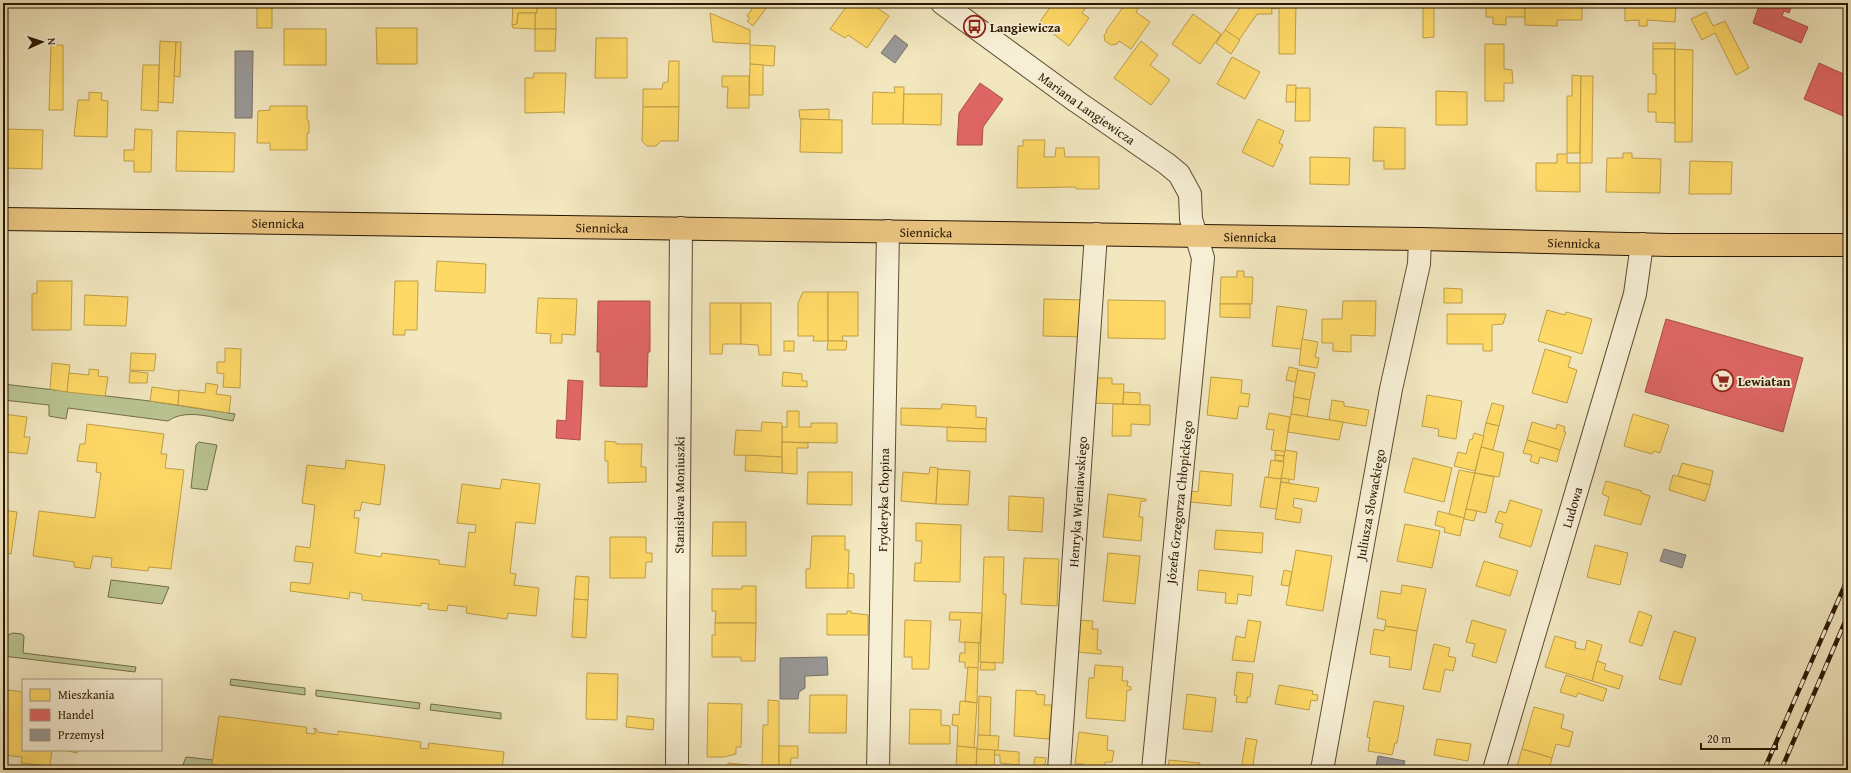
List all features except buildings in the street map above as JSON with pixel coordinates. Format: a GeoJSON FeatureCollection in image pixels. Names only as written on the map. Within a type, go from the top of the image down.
{"type":"FeatureCollection","features":[{"type":"Feature","properties":{"kind":"main road","name":"Siennicka"},"geometry":{"type":"LineString","coordinates":[[3,219],[1198,235],[1642,244],[1848,245]]}},
{"type":"Feature","properties":{"kind":"street","name":"Mariana Langiewicza"},"geometry":{"type":"LineString","coordinates":[[942,3],[1179,174],[1190,194],[1191,219],[1198,235]]}},
{"type":"Feature","properties":{"kind":"street","name":"Stanisława Moniuszki"},"geometry":{"type":"LineString","coordinates":[[677,762],[681,228]]}},
{"type":"Feature","properties":{"kind":"street","name":"Fryderyka Chopina"},"geometry":{"type":"LineString","coordinates":[[878,770],[888,231]]}},
{"type":"Feature","properties":{"kind":"street","name":"Henryka Wieniawskiego"},"geometry":{"type":"LineString","coordinates":[[1059,770],[1096,234]]}},
{"type":"Feature","properties":{"kind":"street","name":"Józefa Grzegorza Chłopickiego"},"geometry":{"type":"LineString","coordinates":[[1153,770],[1204,258],[1198,235]]}},
{"type":"Feature","properties":{"kind":"street","name":"Juliusza Słowackiego"},"geometry":{"type":"LineString","coordinates":[[1322,770],[1391,389],[1419,264],[1420,239]]}},
{"type":"Feature","properties":{"kind":"street","name":"Ludowa"},"geometry":{"type":"LineString","coordinates":[[1494,770],[1635,294],[1642,244]]}},
{"type":"Feature","properties":{"kind":"green space"},"geometry":{"type":"Polygon","coordinates":[[[3,384],[150,401],[235,414],[233,421],[191,414],[175,417],[168,421],[68,408],[66,419],[49,416],[49,405],[3,400],[3,384]]]}},
{"type":"Feature","properties":{"kind":"green space"},"geometry":{"type":"Polygon","coordinates":[[[199,442],[217,445],[207,490],[191,488],[196,445],[199,442]]]}},
{"type":"Feature","properties":{"kind":"green space"},"geometry":{"type":"Polygon","coordinates":[[[111,580],[169,587],[162,604],[108,597],[111,580]]]}},
{"type":"Feature","properties":{"kind":"green space"},"geometry":{"type":"Polygon","coordinates":[[[13,633],[22,634],[24,636],[23,653],[136,667],[135,672],[3,656],[3,651],[6,651],[8,635],[13,633]]]}},
{"type":"Feature","properties":{"kind":"green space"},"geometry":{"type":"Polygon","coordinates":[[[231,679],[305,688],[305,695],[230,685],[231,679]]]}},
{"type":"Feature","properties":{"kind":"green space"},"geometry":{"type":"Polygon","coordinates":[[[316,690],[420,703],[419,709],[316,696],[316,690]]]}},
{"type":"Feature","properties":{"kind":"green space"},"geometry":{"type":"Polygon","coordinates":[[[431,704],[501,713],[501,719],[430,710],[431,704]]]}},
{"type":"Feature","properties":{"kind":"green space"},"geometry":{"type":"Polygon","coordinates":[[[186,757],[213,760],[212,770],[181,770],[186,757]]]}},
{"type":"Feature","properties":{"kind":"railway"},"geometry":{"type":"LineString","coordinates":[[1764,770],[1848,578]]}},
{"type":"Feature","properties":{"kind":"railway"},"geometry":{"type":"LineString","coordinates":[[1781,770],[1848,615]]}},
{"type":"Feature","properties":{"kind":"place","name":"Langiewicza"},"geometry":{"type":"Point","coordinates":[974,27]}},
{"type":"Feature","properties":{"kind":"place","name":"Lewiatan"},"geometry":{"type":"Point","coordinates":[1723,381]}}]}
